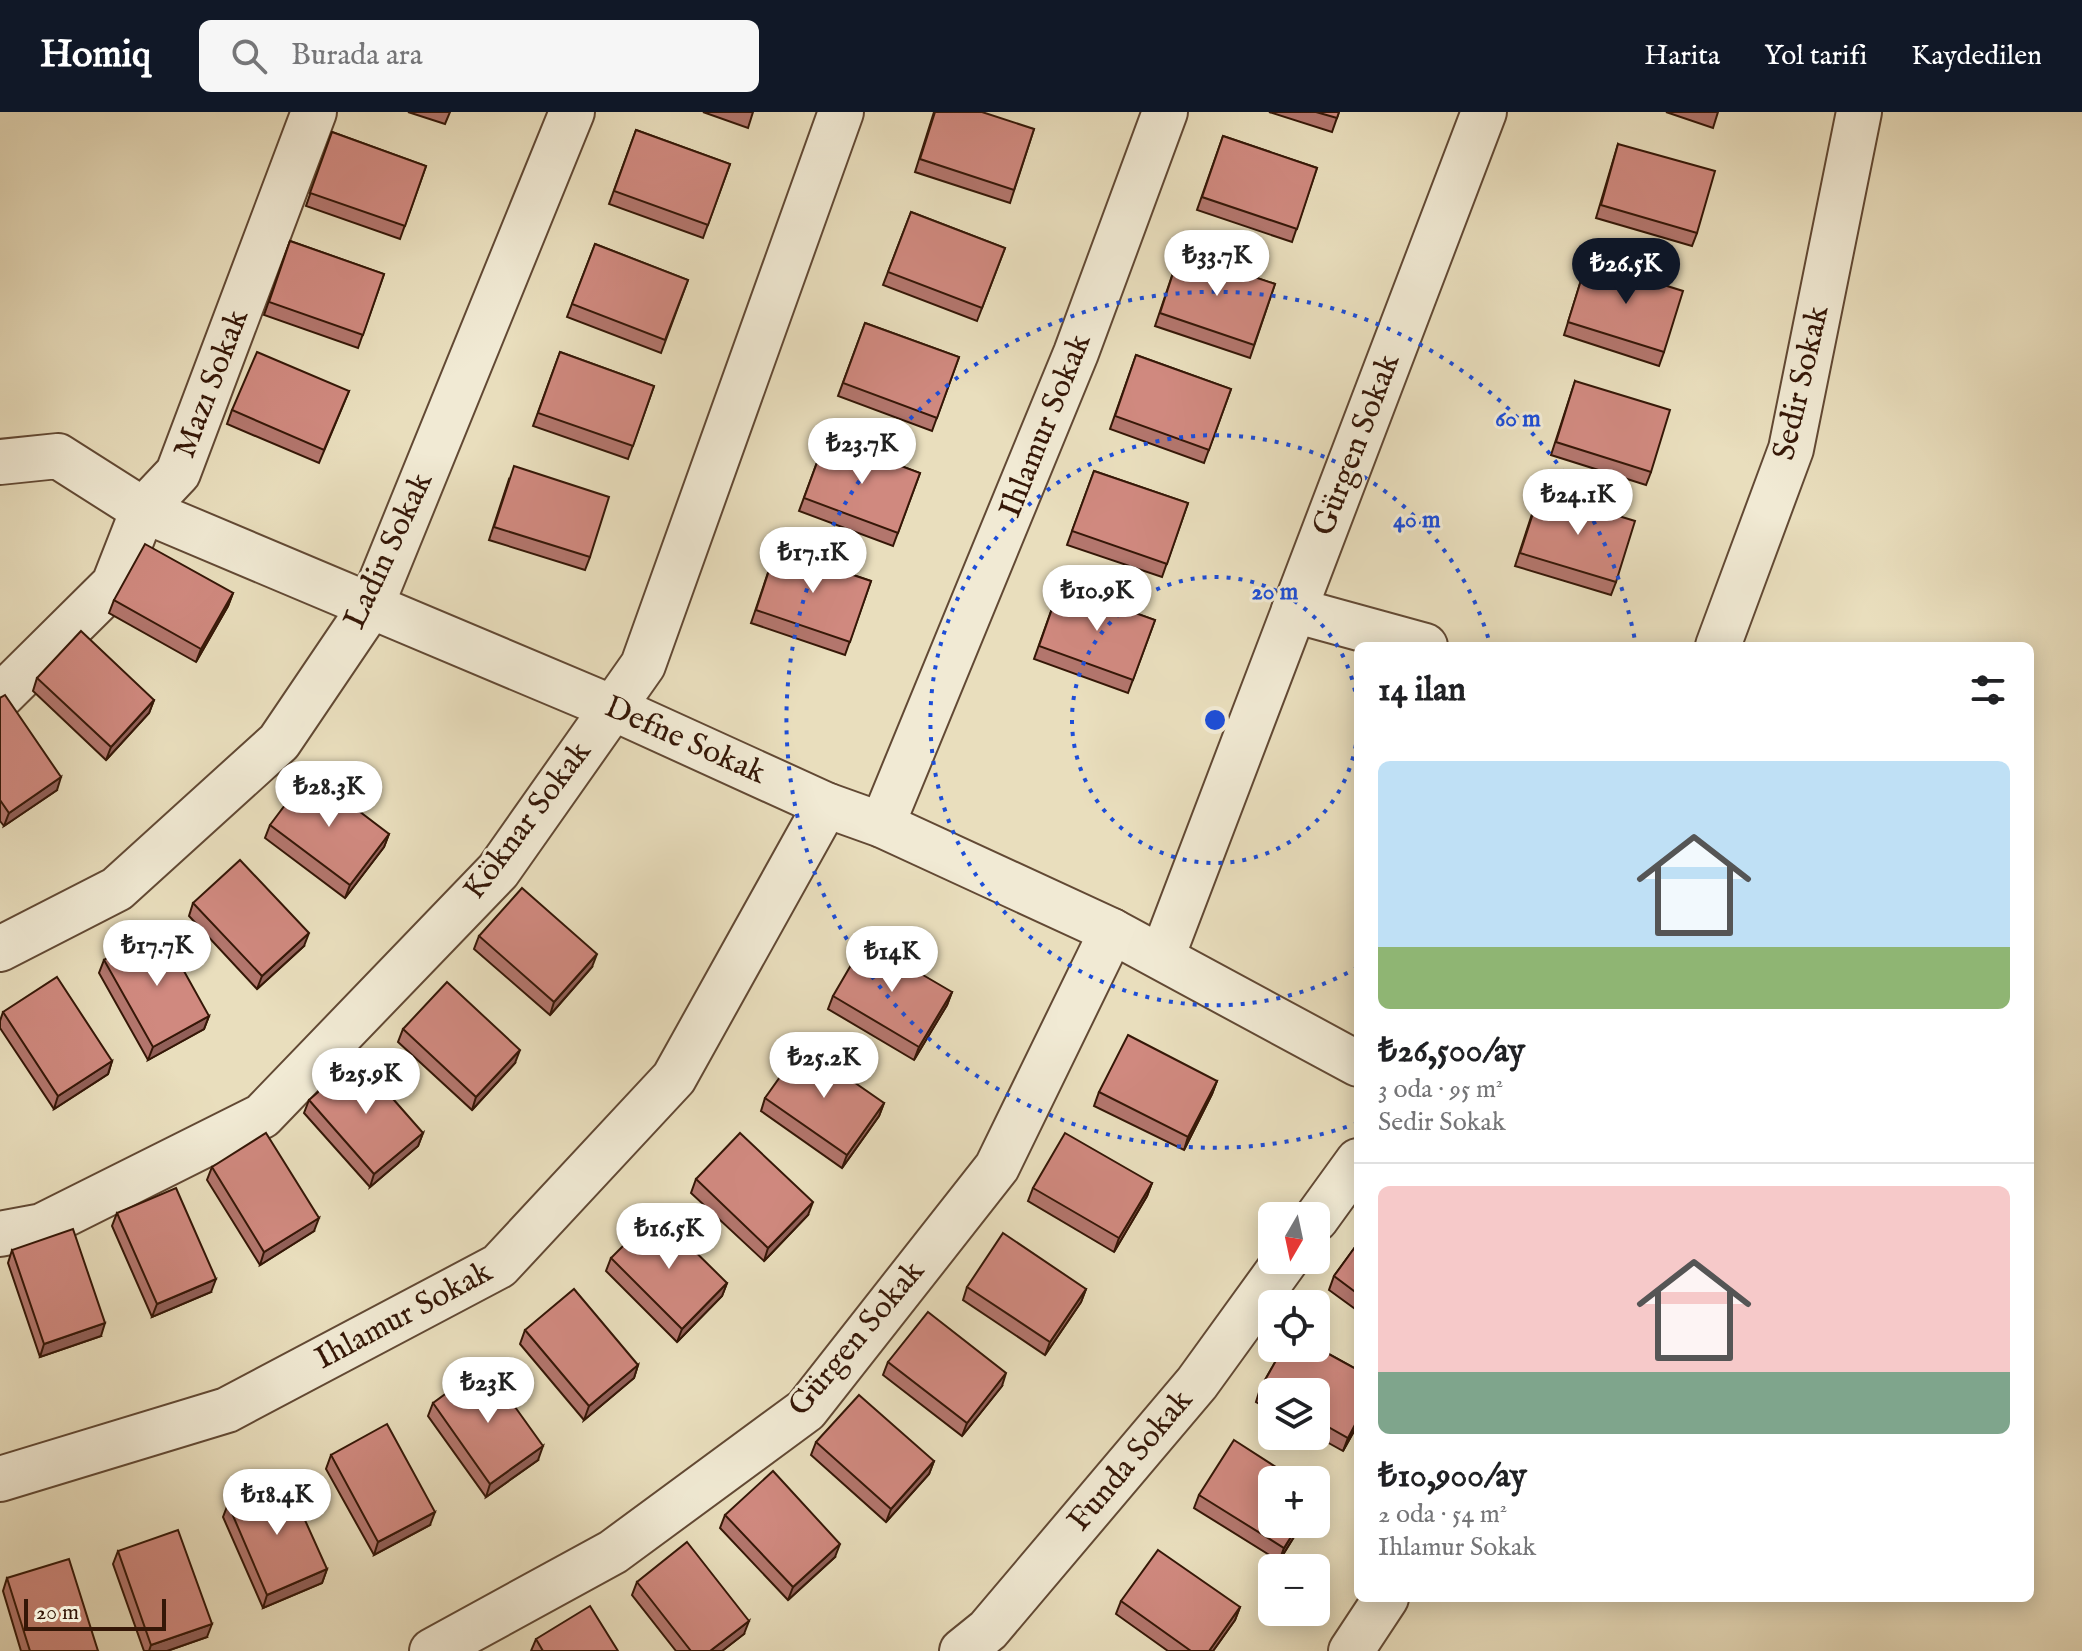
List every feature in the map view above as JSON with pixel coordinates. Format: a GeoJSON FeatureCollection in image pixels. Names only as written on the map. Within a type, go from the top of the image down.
{"type":"FeatureCollection","features":[{"type":"Feature","properties":{"kind":"street","name":"Mazı Sokak"},"geometry":{"type":"LineString","coordinates":[[0,697],[114,584],[143,510],[178,473],[314,112]]}},
{"type":"Feature","properties":{"kind":"street","name":"Ladin Sokak"},"geometry":{"type":"LineString","coordinates":[[0,949],[117,889],[279,742],[371,606],[572,112]]}},
{"type":"Feature","properties":{"kind":"street","name":"Köknar Sokak"},"geometry":{"type":"LineString","coordinates":[[0,1234],[42,1226],[262,1116],[498,871],[643,665],[841,112]]}},
{"type":"Feature","properties":{"kind":"street","name":"Ihlamur Sokak"},"geometry":{"type":"LineString","coordinates":[[882,825],[1076,353],[1165,112]]}},
{"type":"Feature","properties":{"kind":"street","name":"Gürgen Sokak"},"geometry":{"type":"LineString","coordinates":[[1162,957],[1484,112]]}},
{"type":"Feature","properties":{"kind":"street","name":"Sedir Sokak"},"geometry":{"type":"LineString","coordinates":[[1719,642],[1791,449],[1859,112]]}},
{"type":"Feature","properties":{"kind":"street","name":"Defne Sokak"},"geometry":{"type":"LineString","coordinates":[[0,462],[58,456],[143,510],[613,708],[826,805],[882,825],[1112,931],[1354,1062]]}},
{"type":"Feature","properties":{"kind":"street"},"geometry":{"type":"LineString","coordinates":[[1294,610],[1410,642]]}},
{"type":"Feature","properties":{"kind":"street","name":"Ihlamur Sokak"},"geometry":{"type":"LineString","coordinates":[[0,1479],[227,1410],[499,1266],[674,1078],[826,805]]}},
{"type":"Feature","properties":{"kind":"street","name":"Gürgen Sokak"},"geometry":{"type":"LineString","coordinates":[[432,1651],[613,1552],[806,1410],[997,1167],[1112,931]]}},
{"type":"Feature","properties":{"kind":"street"},"geometry":{"type":"LineString","coordinates":[[1328,1202],[1354,1167]]}},
{"type":"Feature","properties":{"kind":"street","name":"Funda Sokak"},"geometry":{"type":"LineString","coordinates":[[962,1651],[988,1630],[1197,1383],[1276,1274]]}},
{"type":"Feature","properties":{"kind":"street"},"geometry":{"type":"LineString","coordinates":[[1351,1651],[1383,1602]]}},
{"type":"Feature","properties":{"kind":"building"},"geometry":{"type":"Polygon","coordinates":[[[935,112],[982,112],[1034,129],[1014,190],[920,159],[935,112]]]}},
{"type":"Feature","properties":{"kind":"building"},"geometry":{"type":"Polygon","coordinates":[[[1316,112],[1339,112],[1337,118],[1316,112]]]}},
{"type":"Feature","properties":{"kind":"building"},"geometry":{"type":"Polygon","coordinates":[[[636,130],[730,164],[708,225],[614,191],[636,130]]]}},
{"type":"Feature","properties":{"kind":"building"},"geometry":{"type":"Polygon","coordinates":[[[332,132],[426,166],[405,226],[310,193],[332,132]]]}},
{"type":"Feature","properties":{"kind":"building"},"geometry":{"type":"Polygon","coordinates":[[[1223,136],[1317,168],[1297,229],[1202,197],[1223,136]]]}},
{"type":"Feature","properties":{"kind":"building"},"geometry":{"type":"Polygon","coordinates":[[[1618,144],[1715,171],[1697,233],[1601,205],[1618,144]]]}},
{"type":"Feature","properties":{"kind":"building"},"geometry":{"type":"Polygon","coordinates":[[[911,212],[1005,248],[982,308],[888,272],[911,212]]]}},
{"type":"Feature","properties":{"kind":"building"},"geometry":{"type":"Polygon","coordinates":[[[290,241],[384,274],[363,335],[269,302],[290,241]]]}},
{"type":"Feature","properties":{"kind":"building"},"geometry":{"type":"Polygon","coordinates":[[[595,244],[688,280],[665,340],[572,304],[595,244]]]}},
{"type":"Feature","properties":{"kind":"building"},"geometry":{"type":"Polygon","coordinates":[[[1180,252],[1275,284],[1254,345],[1160,313],[1180,252]]]}},
{"type":"Feature","properties":{"kind":"building"},"geometry":{"type":"Polygon","coordinates":[[[1587,261],[1683,291],[1664,352],[1568,322],[1587,261]]]}},
{"type":"Feature","properties":{"kind":"building"},"geometry":{"type":"Polygon","coordinates":[[[865,323],[959,357],[937,418],[843,383],[865,323]]]}},
{"type":"Feature","properties":{"kind":"building"},"geometry":{"type":"Polygon","coordinates":[[[257,352],[349,391],[324,450],[232,410],[257,352]]]}},
{"type":"Feature","properties":{"kind":"building"},"geometry":{"type":"Polygon","coordinates":[[[560,352],[654,386],[633,446],[538,413],[560,352]]]}},
{"type":"Feature","properties":{"kind":"building"},"geometry":{"type":"Polygon","coordinates":[[[1136,355],[1231,389],[1209,450],[1115,416],[1136,355]]]}},
{"type":"Feature","properties":{"kind":"building"},"geometry":{"type":"Polygon","coordinates":[[[1575,381],[1670,410],[1651,472],[1556,442],[1575,381]]]}},
{"type":"Feature","properties":{"kind":"building"},"geometry":{"type":"Polygon","coordinates":[[[826,438],[920,473],[898,533],[804,498],[826,438]]]}},
{"type":"Feature","properties":{"kind":"building"},"geometry":{"type":"Polygon","coordinates":[[[514,466],[609,497],[590,557],[494,527],[514,466]]]}},
{"type":"Feature","properties":{"kind":"building"},"geometry":{"type":"Polygon","coordinates":[[[1094,471],[1188,503],[1167,564],[1072,531],[1094,471]]]}},
{"type":"Feature","properties":{"kind":"building"},"geometry":{"type":"Polygon","coordinates":[[[1540,492],[1635,521],[1616,582],[1520,553],[1540,492]]]}},
{"type":"Feature","properties":{"kind":"building"},"geometry":{"type":"Polygon","coordinates":[[[145,544],[233,593],[201,649],[114,600],[145,544]]]}},
{"type":"Feature","properties":{"kind":"building"},"geometry":{"type":"Polygon","coordinates":[[[776,549],[871,581],[850,642],[756,610],[776,549]]]}},
{"type":"Feature","properties":{"kind":"building"},"geometry":{"type":"Polygon","coordinates":[[[1060,586],[1155,620],[1133,680],[1039,646],[1060,586]]]}},
{"type":"Feature","properties":{"kind":"building"},"geometry":{"type":"Polygon","coordinates":[[[81,631],[154,700],[111,747],[37,678],[81,631]]]}},
{"type":"Feature","properties":{"kind":"building"},"geometry":{"type":"Polygon","coordinates":[[[5,695],[61,777],[9,813],[0,800],[0,698],[5,695]]]}},
{"type":"Feature","properties":{"kind":"building"},"geometry":{"type":"Polygon","coordinates":[[[309,773],[389,834],[350,885],[270,825],[309,773]]]}},
{"type":"Feature","properties":{"kind":"building"},"geometry":{"type":"Polygon","coordinates":[[[240,860],[309,933],[262,976],[193,903],[240,860]]]}},
{"type":"Feature","properties":{"kind":"building"},"geometry":{"type":"Polygon","coordinates":[[[522,888],[597,954],[554,1002],[479,936],[522,888]]]}},
{"type":"Feature","properties":{"kind":"building"},"geometry":{"type":"Polygon","coordinates":[[[160,928],[209,1016],[153,1047],[104,960],[160,928]]]}},
{"type":"Feature","properties":{"kind":"building"},"geometry":{"type":"Polygon","coordinates":[[[865,941],[952,992],[919,1047],[833,996],[865,941]]]}},
{"type":"Feature","properties":{"kind":"building"},"geometry":{"type":"Polygon","coordinates":[[[57,977],[112,1061],[58,1096],[3,1012],[57,977]]]}},
{"type":"Feature","properties":{"kind":"building"},"geometry":{"type":"Polygon","coordinates":[[[447,982],[520,1050],[476,1097],[403,1029],[447,982]]]}},
{"type":"Feature","properties":{"kind":"building"},"geometry":{"type":"Polygon","coordinates":[[[1128,1035],[1217,1081],[1188,1137],[1099,1092],[1128,1035]]]}},
{"type":"Feature","properties":{"kind":"building"},"geometry":{"type":"Polygon","coordinates":[[[802,1046],[884,1103],[847,1155],[765,1098],[802,1046]]]}},
{"type":"Feature","properties":{"kind":"building"},"geometry":{"type":"Polygon","coordinates":[[[357,1058],[423,1133],[374,1174],[309,1100],[357,1058]]]}},
{"type":"Feature","properties":{"kind":"building"},"geometry":{"type":"Polygon","coordinates":[[[266,1133],[319,1218],[264,1252],[212,1167],[266,1133]]]}},
{"type":"Feature","properties":{"kind":"building"},"geometry":{"type":"Polygon","coordinates":[[[740,1133],[813,1202],[768,1248],[696,1179],[740,1133]]]}},
{"type":"Feature","properties":{"kind":"building"},"geometry":{"type":"Polygon","coordinates":[[[1065,1133],[1152,1183],[1119,1238],[1033,1188],[1065,1133]]]}},
{"type":"Feature","properties":{"kind":"building"},"geometry":{"type":"Polygon","coordinates":[[[176,1188],[216,1279],[157,1304],[117,1213],[176,1188]]]}},
{"type":"Feature","properties":{"kind":"building"},"geometry":{"type":"Polygon","coordinates":[[[656,1213],[727,1283],[682,1329],[611,1258],[656,1213]]]}},
{"type":"Feature","properties":{"kind":"building"},"geometry":{"type":"Polygon","coordinates":[[[73,1229],[105,1323],[44,1344],[12,1250],[73,1229]]]}},
{"type":"Feature","properties":{"kind":"building"},"geometry":{"type":"Polygon","coordinates":[[[1003,1233],[1086,1289],[1050,1342],[967,1287],[1003,1233]]]}},
{"type":"Feature","properties":{"kind":"building"},"geometry":{"type":"Polygon","coordinates":[[[1354,1248],[1354,1291],[1334,1276],[1354,1248]]]}},
{"type":"Feature","properties":{"kind":"building"},"geometry":{"type":"Polygon","coordinates":[[[574,1289],[638,1365],[589,1406],[525,1330],[574,1289]]]}},
{"type":"Feature","properties":{"kind":"building"},"geometry":{"type":"Polygon","coordinates":[[[928,1312],[1006,1373],[967,1423],[888,1362],[928,1312]]]}},
{"type":"Feature","properties":{"kind":"building"},"geometry":{"type":"Polygon","coordinates":[[[1330,1355],[1354,1368],[1354,1427],[1348,1438],[1330,1428],[1330,1378],[1266,1378],[1275,1362],[1330,1362],[1330,1355]]]}},
{"type":"Feature","properties":{"kind":"building"},"geometry":{"type":"Polygon","coordinates":[[[485,1365],[543,1446],[490,1484],[433,1403],[485,1365]]]}},
{"type":"Feature","properties":{"kind":"building"},"geometry":{"type":"Polygon","coordinates":[[[859,1395],[934,1461],[891,1509],[816,1442],[859,1395]]]}},
{"type":"Feature","properties":{"kind":"building"},"geometry":{"type":"Polygon","coordinates":[[[387,1424],[435,1512],[378,1542],[331,1455],[387,1424]]]}},
{"type":"Feature","properties":{"kind":"building"},"geometry":{"type":"Polygon","coordinates":[[[1234,1440],[1274,1466],[1258,1466],[1258,1532],[1199,1495],[1234,1440]]]}},
{"type":"Feature","properties":{"kind":"building"},"geometry":{"type":"Polygon","coordinates":[[[773,1471],[840,1544],[793,1587],[725,1515],[773,1471]]]}},
{"type":"Feature","properties":{"kind":"building"},"geometry":{"type":"Polygon","coordinates":[[[286,1478],[327,1569],[267,1595],[228,1504],[286,1478]]]}},
{"type":"Feature","properties":{"kind":"building"},"geometry":{"type":"Polygon","coordinates":[[[178,1530],[212,1624],[151,1645],[118,1551],[178,1530]]]}},
{"type":"Feature","properties":{"kind":"building"},"geometry":{"type":"Polygon","coordinates":[[[1268,1538],[1290,1538],[1284,1548],[1268,1538]]]}},
{"type":"Feature","properties":{"kind":"building"},"geometry":{"type":"Polygon","coordinates":[[[687,1542],[749,1621],[710,1651],[691,1651],[637,1582],[687,1542]]]}},
{"type":"Feature","properties":{"kind":"building"},"geometry":{"type":"Polygon","coordinates":[[[1158,1550],[1240,1607],[1209,1651],[1191,1651],[1121,1601],[1158,1550]]]}},
{"type":"Feature","properties":{"kind":"building"},"geometry":{"type":"Polygon","coordinates":[[[69,1559],[98,1651],[30,1651],[7,1578],[69,1559]]]}},
{"type":"Feature","properties":{"kind":"building"},"geometry":{"type":"Polygon","coordinates":[[[590,1606],[618,1651],[543,1651],[536,1639],[590,1606]]]}}]}
